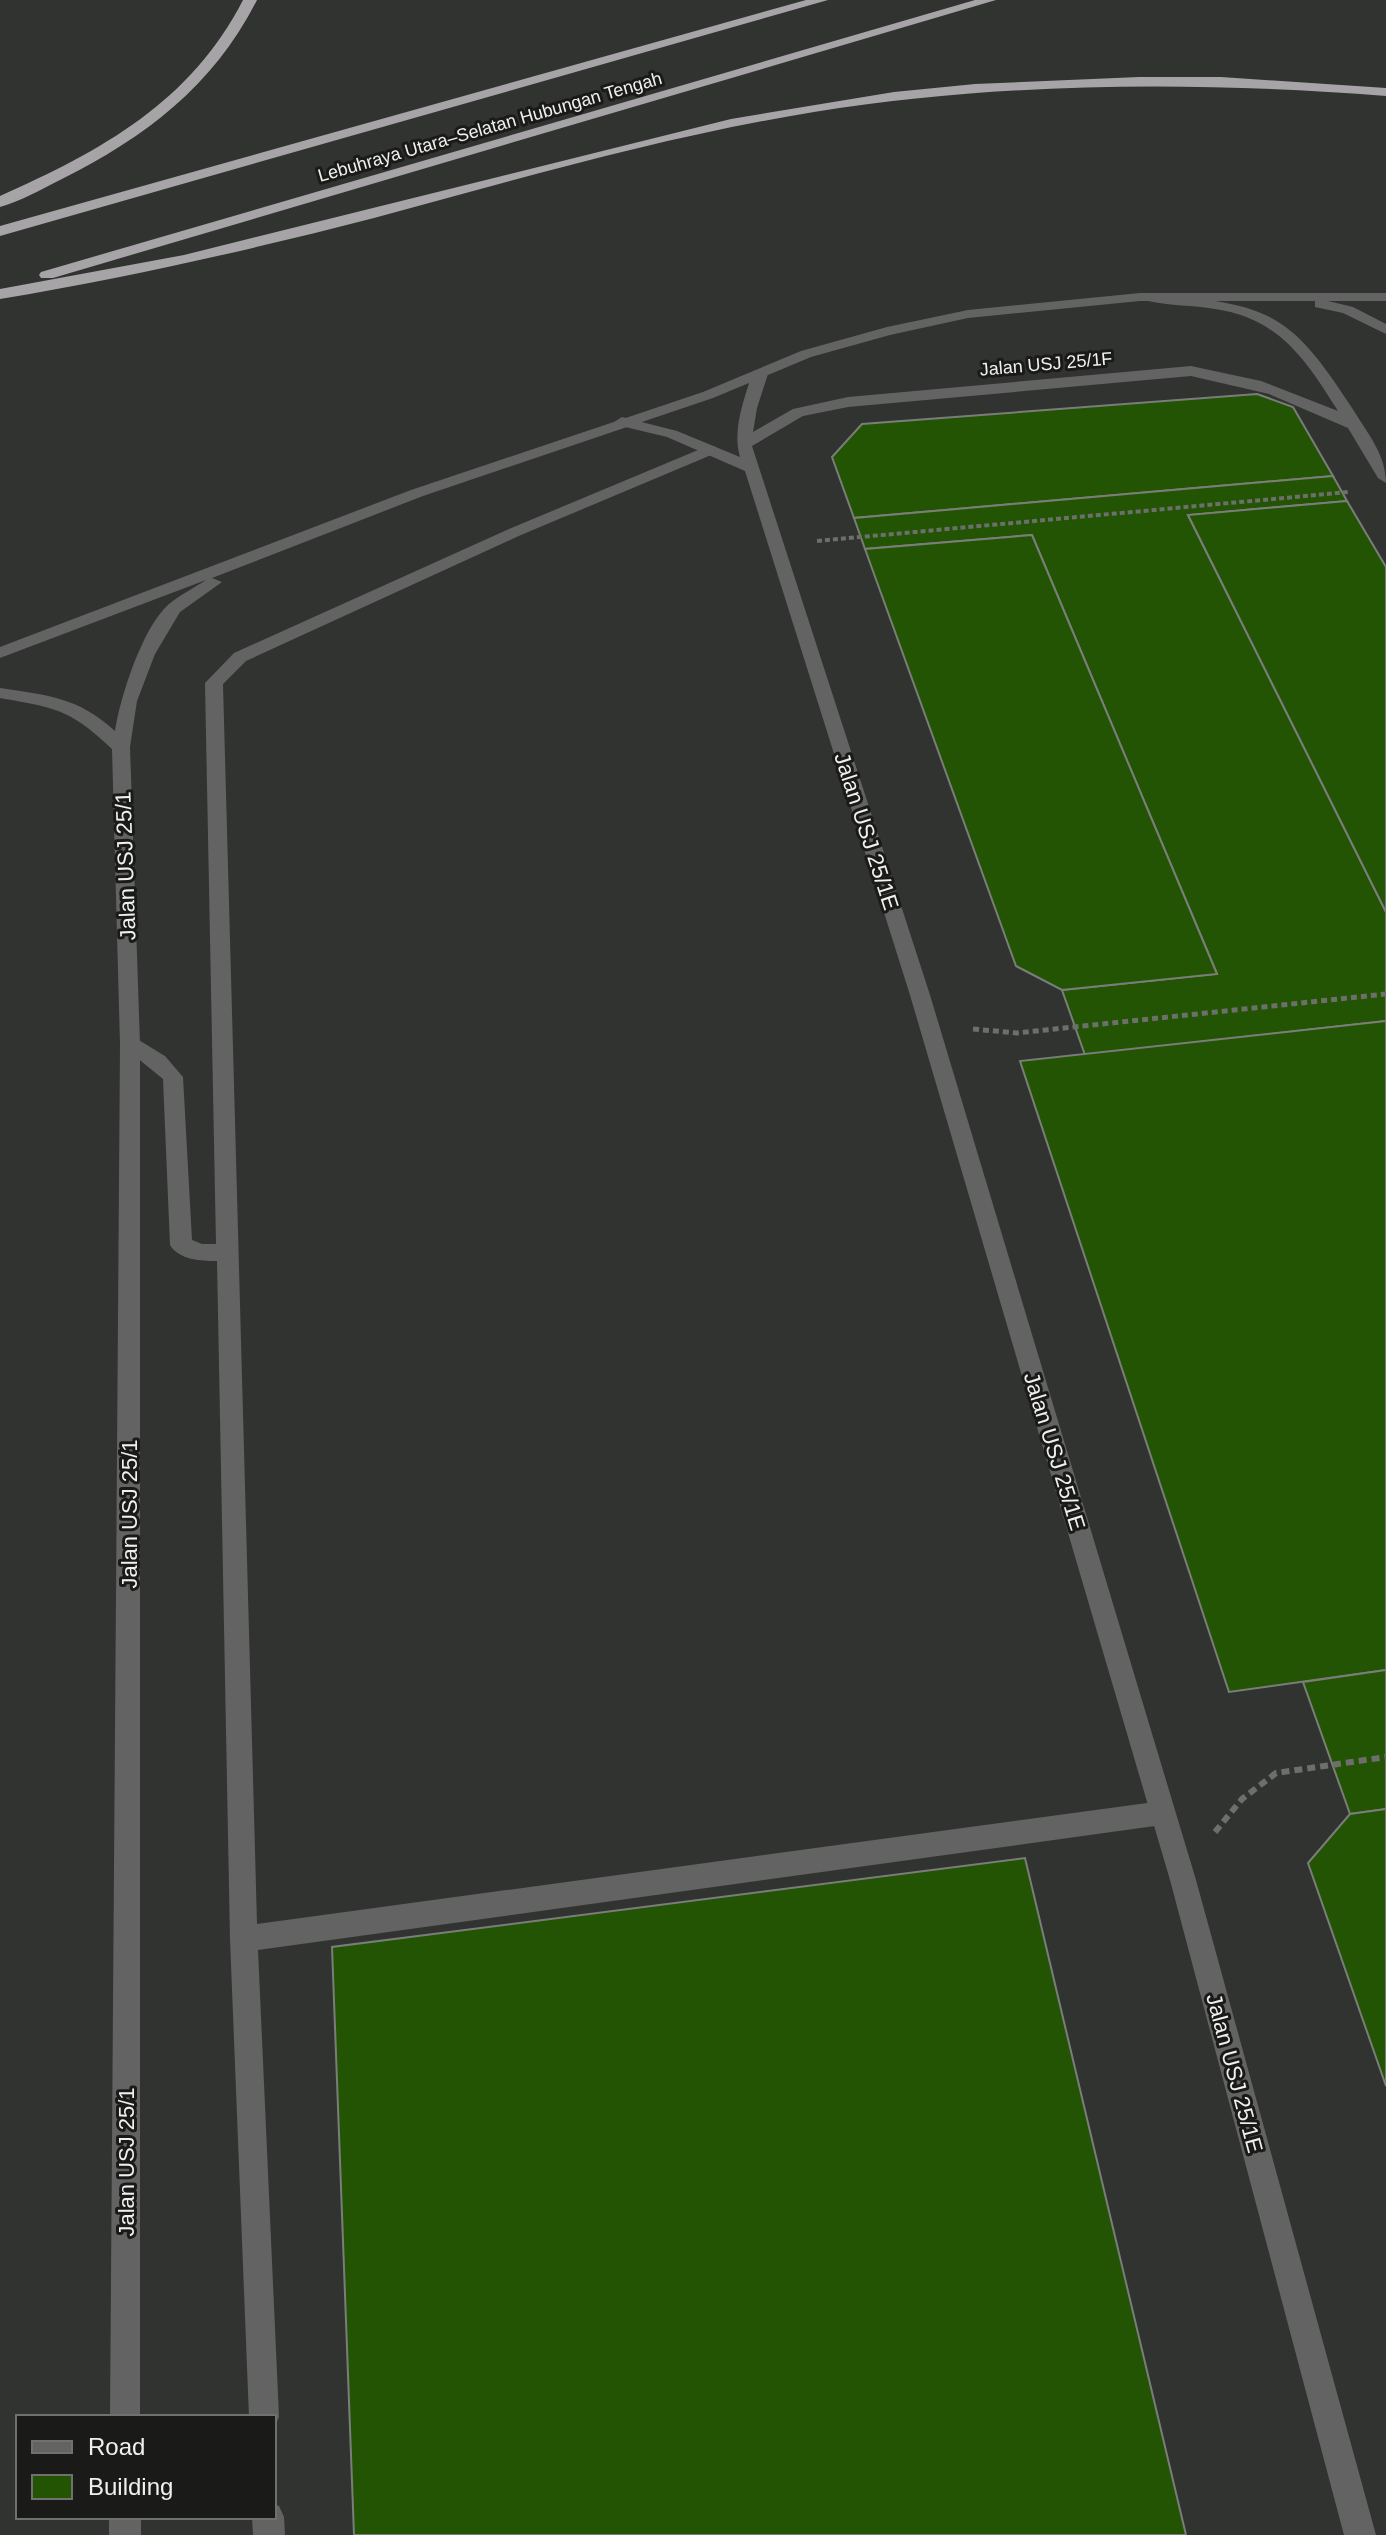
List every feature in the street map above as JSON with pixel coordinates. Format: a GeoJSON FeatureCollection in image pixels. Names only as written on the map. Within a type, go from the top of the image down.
{"type":"FeatureCollection","features":[{"type":"Feature","properties":{"kind":"highway"},"geometry":{"type":"LineString","coordinates":[[0,202],[112,147],[157,112],[206,71],[241,23],[250,0]]}},
{"type":"Feature","properties":{"kind":"highway","name":"Lebuhraya Utara–Selatan Hubungan Tengah"},"geometry":{"type":"LineString","coordinates":[[0,231],[658,43],[821,0]]}},
{"type":"Feature","properties":{"kind":"highway","name":"Lebuhraya Utara–Selatan Hubungan Tengah"},"geometry":{"type":"LineString","coordinates":[[0,291],[989,0]]}},
{"type":"Feature","properties":{"kind":"highway"},"geometry":{"type":"LineString","coordinates":[[0,291],[149,270],[546,167],[729,123],[823,105],[1037,81],[1254,82],[1386,92]]}},
{"type":"Feature","properties":{"kind":"street"},"geometry":{"type":"LineString","coordinates":[[1284,296],[1348,310],[1386,330]]}},
{"type":"Feature","properties":{"kind":"street"},"geometry":{"type":"LineString","coordinates":[[1140,297],[1218,304],[1269,320],[1300,345],[1386,478]]}},
{"type":"Feature","properties":{"kind":"street"},"geometry":{"type":"LineString","coordinates":[[0,653],[379,507],[708,395],[806,354],[887,331],[968,314],[1140,297],[1386,297]]}},
{"type":"Feature","properties":{"kind":"street","name":"Jalan USJ 25/1F"},"geometry":{"type":"LineString","coordinates":[[744,444],[798,412],[848,402],[1191,371],[1245,379],[1297,397],[1353,424]]}},
{"type":"Feature","properties":{"kind":"street","name":"Jalan USJ 25/1E"},"geometry":{"type":"LineString","coordinates":[[760,374],[749,408],[744,444],[920,995],[1183,1880],[1360,2535]]}},
{"type":"Feature","properties":{"kind":"street"},"geometry":{"type":"LineString","coordinates":[[622,422],[672,434],[752,468]]}},
{"type":"Feature","properties":{"kind":"street"},"geometry":{"type":"LineString","coordinates":[[264,2415],[244,1939],[214,683],[240,657],[501,538],[710,450]]}},
{"type":"Feature","properties":{"kind":"street","name":"Jalan USJ 25/1"},"geometry":{"type":"LineString","coordinates":[[125,2415],[130,1044],[121,747],[133,689],[146,654],[173,609],[255,555]]}},
{"type":"Feature","properties":{"kind":"street"},"geometry":{"type":"LineString","coordinates":[[0,693],[54,702],[88,716],[121,747]]}},
{"type":"Feature","properties":{"kind":"street"},"geometry":{"type":"LineString","coordinates":[[130,1044],[158,1061],[173,1077],[181,1245],[200,1253],[226,1252]]}},
{"type":"Feature","properties":{"kind":"street"},"geometry":{"type":"LineString","coordinates":[[244,1939],[1162,1813]]}},
{"type":"Feature","properties":{"kind":"path"},"geometry":{"type":"LineString","coordinates":[[776,545],[1355,492]]}},
{"type":"Feature","properties":{"kind":"path"},"geometry":{"type":"LineString","coordinates":[[920,995],[952,1021],[978,1031],[1017,1033],[1386,994]]}},
{"type":"Feature","properties":{"kind":"path"},"geometry":{"type":"LineString","coordinates":[[1183,1880],[1212,1836],[1242,1799],[1276,1773],[1386,1757]]}},
{"type":"Feature","properties":{"kind":"building"},"geometry":{"type":"Polygon","coordinates":[[[1257,394],[1293,407],[1333,476],[854,518],[832,457],[862,424],[1257,394]]]}},
{"type":"Feature","properties":{"kind":"building"},"geometry":{"type":"Polygon","coordinates":[[[1333,476],[1347,501],[1188,515],[1386,912],[1386,1021],[1085,1055],[1062,990],[1217,974],[1032,535],[865,549],[854,518],[1333,476]]]}},
{"type":"Feature","properties":{"kind":"building"},"geometry":{"type":"Polygon","coordinates":[[[1347,501],[1386,567],[1386,912],[1188,515],[1347,501]]]}},
{"type":"Feature","properties":{"kind":"building"},"geometry":{"type":"Polygon","coordinates":[[[1032,535],[1217,974],[1062,990],[1016,966],[865,549],[1032,535]]]}},
{"type":"Feature","properties":{"kind":"building"},"geometry":{"type":"Polygon","coordinates":[[[1386,1021],[1386,1670],[1229,1692],[1020,1061],[1386,1021]]]}},
{"type":"Feature","properties":{"kind":"building"},"geometry":{"type":"Polygon","coordinates":[[[1386,1670],[1386,1809],[1350,1814],[1303,1682],[1386,1670]]]}},
{"type":"Feature","properties":{"kind":"building"},"geometry":{"type":"Polygon","coordinates":[[[1386,1809],[1386,2086],[1308,1863],[1350,1814],[1386,1809]]]}},
{"type":"Feature","properties":{"kind":"building"},"geometry":{"type":"Polygon","coordinates":[[[1025,1858],[1186,2535],[354,2535],[332,1947],[1025,1858]]]}}]}
